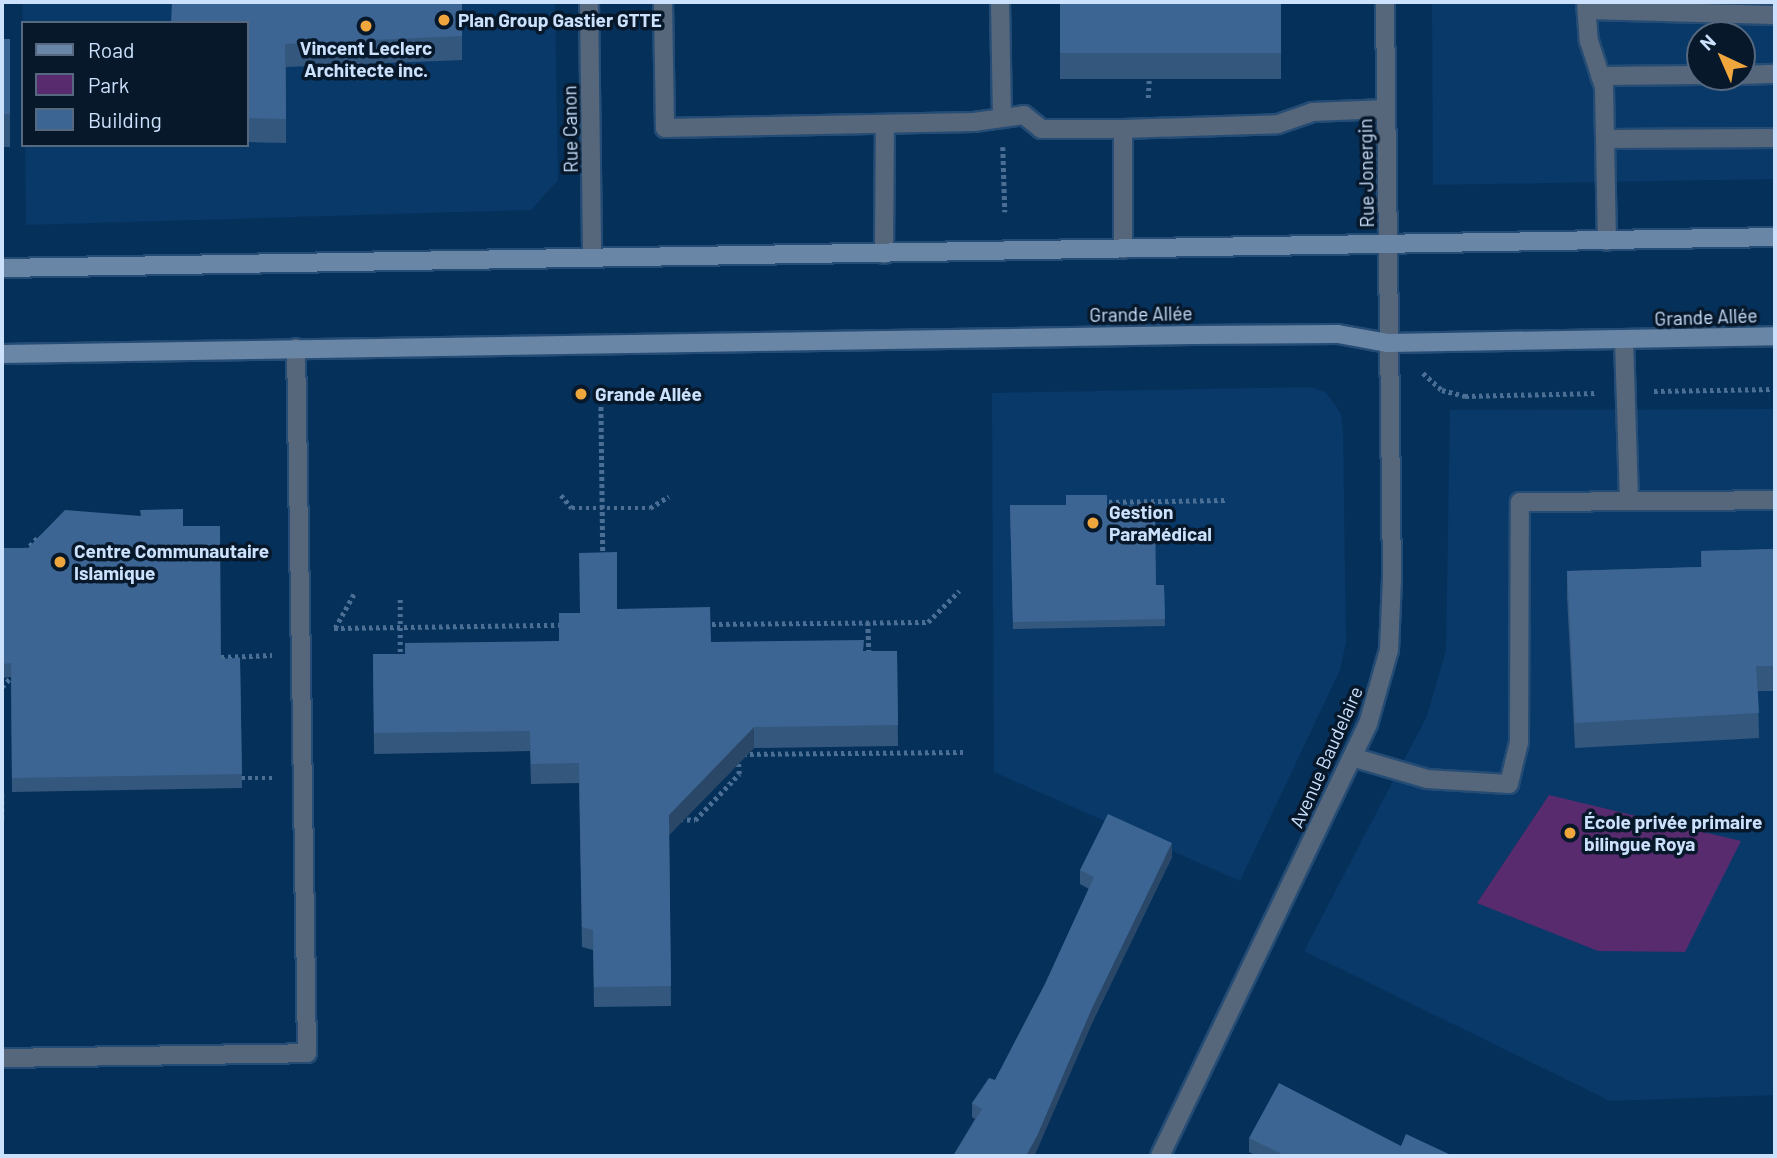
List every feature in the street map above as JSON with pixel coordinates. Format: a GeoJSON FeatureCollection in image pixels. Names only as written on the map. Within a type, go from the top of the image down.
{"type":"FeatureCollection","features":[{"type":"Feature","properties":{"kind":"main road"},"geometry":{"type":"LineString","coordinates":[[2,268],[1775,237]]}},
{"type":"Feature","properties":{"kind":"main road","name":"Grande Allée"},"geometry":{"type":"LineString","coordinates":[[2,354],[1265,334],[1338,334],[1388,343],[1775,336]]}},
{"type":"Feature","properties":{"kind":"street","name":"Rue Canon"},"geometry":{"type":"LineString","coordinates":[[589,2],[592,256]]}},
{"type":"Feature","properties":{"kind":"street"},"geometry":{"type":"LineString","coordinates":[[663,2],[664,128],[885,124],[1024,115],[1041,129],[1123,129],[1278,124],[1312,112],[1386,109]]}},
{"type":"Feature","properties":{"kind":"street"},"geometry":{"type":"LineString","coordinates":[[1000,2],[1002,117]]}},
{"type":"Feature","properties":{"kind":"street","name":"Rue Jonergin"},"geometry":{"type":"LineString","coordinates":[[1385,2],[1388,343]]}},
{"type":"Feature","properties":{"kind":"street"},"geometry":{"type":"LineString","coordinates":[[1607,241],[1605,139],[1600,76],[1588,41],[1586,6],[1775,15]]}},
{"type":"Feature","properties":{"kind":"street"},"geometry":{"type":"LineString","coordinates":[[1756,75],[1775,74]]}},
{"type":"Feature","properties":{"kind":"street"},"geometry":{"type":"LineString","coordinates":[[1600,76],[1686,75]]}},
{"type":"Feature","properties":{"kind":"street"},"geometry":{"type":"LineString","coordinates":[[884,254],[885,124]]}},
{"type":"Feature","properties":{"kind":"street"},"geometry":{"type":"LineString","coordinates":[[1123,129],[1123,249]]}},
{"type":"Feature","properties":{"kind":"street"},"geometry":{"type":"LineString","coordinates":[[1605,139],[1775,138]]}},
{"type":"Feature","properties":{"kind":"street"},"geometry":{"type":"LineString","coordinates":[[1624,340],[1629,501]]}},
{"type":"Feature","properties":{"kind":"street","name":"Avenue Baudelaire"},"geometry":{"type":"LineString","coordinates":[[1160,1156],[1377,700],[1391,624],[1388,343]]}},
{"type":"Feature","properties":{"kind":"street"},"geometry":{"type":"LineString","coordinates":[[2,1058],[307,1053],[296,348]]}},
{"type":"Feature","properties":{"kind":"street"},"geometry":{"type":"LineString","coordinates":[[1352,757],[1427,779],[1509,784],[1519,742],[1520,502],[1775,499]]}},
{"type":"Feature","properties":{"kind":"path"},"geometry":{"type":"LineString","coordinates":[[1003,174],[1004,212]]}},
{"type":"Feature","properties":{"kind":"path"},"geometry":{"type":"LineString","coordinates":[[1657,391],[1775,389]]}},
{"type":"Feature","properties":{"kind":"path"},"geometry":{"type":"LineString","coordinates":[[1442,390],[1465,396],[1601,393]]}},
{"type":"Feature","properties":{"kind":"path"},"geometry":{"type":"LineString","coordinates":[[601,393],[603,559]]}},
{"type":"Feature","properties":{"kind":"path"},"geometry":{"type":"LineString","coordinates":[[561,495],[572,508],[650,508],[669,496]]}},
{"type":"Feature","properties":{"kind":"path"},"geometry":{"type":"LineString","coordinates":[[1097,502],[1225,500]]}},
{"type":"Feature","properties":{"kind":"path"},"geometry":{"type":"LineString","coordinates":[[15,554],[22,554],[39,536],[46,543]]}},
{"type":"Feature","properties":{"kind":"path"},"geometry":{"type":"LineString","coordinates":[[701,624],[929,622],[959,591]]}},
{"type":"Feature","properties":{"kind":"path"},"geometry":{"type":"LineString","coordinates":[[354,594],[334,628],[566,625]]}},
{"type":"Feature","properties":{"kind":"path"},"geometry":{"type":"LineString","coordinates":[[400,596],[400,663]]}},
{"type":"Feature","properties":{"kind":"path"},"geometry":{"type":"LineString","coordinates":[[868,622],[869,672]]}},
{"type":"Feature","properties":{"kind":"path"},"geometry":{"type":"LineString","coordinates":[[221,657],[282,655]]}},
{"type":"Feature","properties":{"kind":"path"},"geometry":{"type":"LineString","coordinates":[[2,687],[11,677]]}},
{"type":"Feature","properties":{"kind":"path"},"geometry":{"type":"LineString","coordinates":[[669,818],[695,820],[739,774],[738,754],[963,752]]}},
{"type":"Feature","properties":{"kind":"path"},"geometry":{"type":"LineString","coordinates":[[242,778],[260,778]]}},
{"type":"Feature","properties":{"kind":"path"},"geometry":{"type":"LineString","coordinates":[[2,794],[2,819]]}},
{"type":"Feature","properties":{"kind":"shaded area"},"geometry":{"type":"Polygon","coordinates":[[[22,2],[555,2],[558,180],[531,210],[26,225],[25,147],[248,147],[248,21],[23,21],[22,2]]]}},
{"type":"Feature","properties":{"kind":"shaded area"},"geometry":{"type":"Polygon","coordinates":[[[1432,2],[1775,2],[1775,179],[1433,185],[1432,2]]]}},
{"type":"Feature","properties":{"kind":"shaded area"},"geometry":{"type":"Polygon","coordinates":[[[1310,387],[1325,392],[1341,414],[1346,643],[1340,670],[1240,881],[994,772],[992,393],[1310,387]]]}},
{"type":"Feature","properties":{"kind":"shaded area","name":"École privée primaire bilingue Roya"},"geometry":{"type":"Polygon","coordinates":[[[1775,409],[1775,1095],[1610,1101],[1304,951],[1427,716],[1446,650],[1450,410],[1775,409]]]}},
{"type":"Feature","properties":{"kind":"green space"},"geometry":{"type":"Polygon","coordinates":[[[1549,795],[1741,841],[1685,952],[1598,951],[1477,903],[1549,795]]]}},
{"type":"Feature","properties":{"kind":"building"},"geometry":{"type":"Polygon","coordinates":[[[172,2],[462,2],[462,36],[285,44],[286,119],[248,118],[248,21],[171,21],[172,2]]]}},
{"type":"Feature","properties":{"kind":"building"},"geometry":{"type":"Polygon","coordinates":[[[1060,2],[1281,2],[1281,53],[1060,53],[1060,2]]]}},
{"type":"Feature","properties":{"kind":"building"},"geometry":{"type":"Polygon","coordinates":[[[2,39],[10,39],[10,114],[2,114],[2,39]]]}},
{"type":"Feature","properties":{"kind":"building"},"geometry":{"type":"Polygon","coordinates":[[[1066,495],[1107,495],[1107,506],[1155,505],[1156,585],[1164,585],[1165,619],[1013,622],[1010,505],[1066,505],[1066,495]]]}},
{"type":"Feature","properties":{"kind":"building"},"geometry":{"type":"Polygon","coordinates":[[[183,509],[183,526],[220,526],[221,659],[240,658],[242,774],[12,778],[11,663],[2,664],[2,548],[28,548],[65,510],[141,516],[140,510],[183,509]]]}},
{"type":"Feature","properties":{"kind":"building"},"geometry":{"type":"Polygon","coordinates":[[[1775,549],[1775,666],[1756,666],[1759,713],[1575,723],[1567,571],[1702,567],[1701,551],[1775,549]]]}},
{"type":"Feature","properties":{"kind":"building"},"geometry":{"type":"Polygon","coordinates":[[[617,552],[617,609],[710,607],[711,642],[864,640],[863,651],[897,651],[898,725],[754,727],[669,815],[671,986],[594,987],[593,930],[582,927],[579,763],[531,764],[530,731],[374,733],[373,654],[405,654],[405,643],[559,641],[559,613],[580,613],[579,553],[617,552]]]}},
{"type":"Feature","properties":{"kind":"building"},"geometry":{"type":"Polygon","coordinates":[[[1108,814],[1172,843],[1092,1008],[1026,1156],[953,1156],[982,1109],[972,1103],[989,1078],[995,1080],[1045,984],[1094,877],[1080,870],[1108,814]]]}},
{"type":"Feature","properties":{"kind":"building"},"geometry":{"type":"Polygon","coordinates":[[[1279,1083],[1401,1146],[1406,1134],[1453,1156],[1286,1156],[1249,1138],[1279,1083]]]}},
{"type":"Feature","properties":{"kind":"place","name":"Plan Group Gastier GTTE"},"geometry":{"type":"Point","coordinates":[444,20]}},
{"type":"Feature","properties":{"kind":"place","name":"Vincent Leclerc Architecte inc."},"geometry":{"type":"Point","coordinates":[366,26]}},
{"type":"Feature","properties":{"kind":"place","name":"Grande Allée"},"geometry":{"type":"Point","coordinates":[581,394]}},
{"type":"Feature","properties":{"kind":"place","name":"Gestion ParaMédical"},"geometry":{"type":"Point","coordinates":[1093,523]}},
{"type":"Feature","properties":{"kind":"place","name":"Centre Communautaire Islamique"},"geometry":{"type":"Point","coordinates":[60,562]}},
{"type":"Feature","properties":{"kind":"place","name":"École privée primaire bilingue Roya"},"geometry":{"type":"Point","coordinates":[1570,833]}}]}
